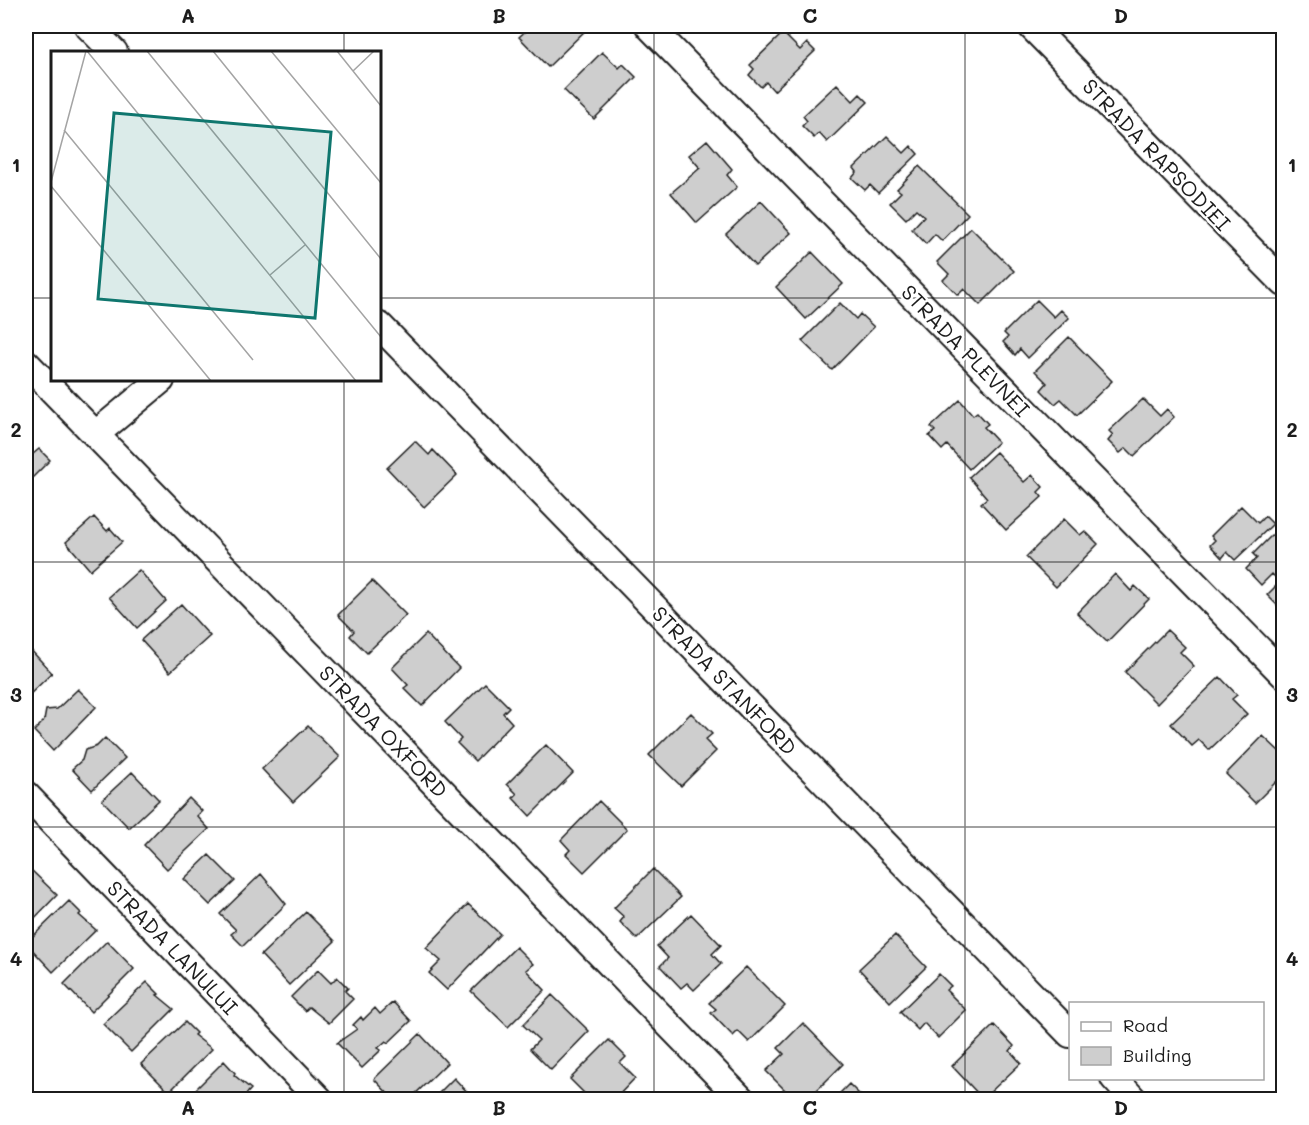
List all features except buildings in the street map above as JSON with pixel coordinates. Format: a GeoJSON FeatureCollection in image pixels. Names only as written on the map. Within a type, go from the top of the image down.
{"type":"FeatureCollection","features":[{"type":"Feature","properties":{"kind":"street"},"geometry":{"type":"LineString","coordinates":[[88,26],[113,51]]}},
{"type":"Feature","properties":{"kind":"street","name":"STRADA PLEVNEI"},"geometry":{"type":"LineString","coordinates":[[649,26],[1284,675]]}},
{"type":"Feature","properties":{"kind":"street","name":"STRADA RAPSODIEI"},"geometry":{"type":"LineString","coordinates":[[1031,26],[1284,283]]}},
{"type":"Feature","properties":{"kind":"street","name":"STRADA STANFORD"},"geometry":{"type":"LineString","coordinates":[[381,327],[1069,1032]]}},
{"type":"Feature","properties":{"kind":"street","name":"STRADA OXFORD"},"geometry":{"type":"LineString","coordinates":[[26,363],[742,1100]]}},
{"type":"Feature","properties":{"kind":"street"},"geometry":{"type":"LineString","coordinates":[[96,435],[160,381]]}},
{"type":"Feature","properties":{"kind":"street","name":"STRADA LANULUI"},"geometry":{"type":"LineString","coordinates":[[26,795],[320,1100]]}},
{"type":"Feature","properties":{"kind":"street"},"geometry":{"type":"LineString","coordinates":[[1116,1080],[1134,1100]]}}]}
